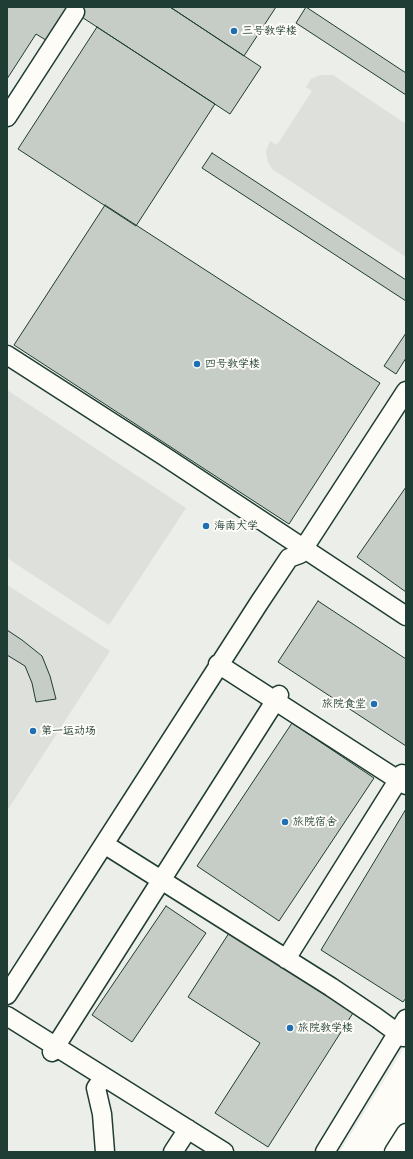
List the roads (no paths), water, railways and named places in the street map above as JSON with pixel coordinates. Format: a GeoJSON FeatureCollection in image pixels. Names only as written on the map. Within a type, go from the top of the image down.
{"type":"FeatureCollection","features":[{"type":"Feature","properties":{"kind":"street"},"geometry":{"type":"LineString","coordinates":[[7,118],[75,12]]}},
{"type":"Feature","properties":{"kind":"street"},"geometry":{"type":"LineString","coordinates":[[7,354],[164,456],[406,624]]}},
{"type":"Feature","properties":{"kind":"street"},"geometry":{"type":"LineString","coordinates":[[7,363],[196,485],[406,616]]}},
{"type":"Feature","properties":{"kind":"street"},"geometry":{"type":"LineString","coordinates":[[306,554],[406,391]]}},
{"type":"Feature","properties":{"kind":"street"},"geometry":{"type":"LineString","coordinates":[[7,1010],[289,558],[306,554],[406,410]]}},
{"type":"Feature","properties":{"kind":"street"},"geometry":{"type":"LineString","coordinates":[[224,664],[404,780],[289,958]]}},
{"type":"Feature","properties":{"kind":"street"},"geometry":{"type":"LineString","coordinates":[[56,1051],[281,700]]}},
{"type":"Feature","properties":{"kind":"street"},"geometry":{"type":"LineString","coordinates":[[110,844],[403,1030]]}},
{"type":"Feature","properties":{"kind":"street"},"geometry":{"type":"LineString","coordinates":[[7,995],[110,844]]}},
{"type":"Feature","properties":{"kind":"street"},"geometry":{"type":"LineString","coordinates":[[7,1016],[56,1051]]}},
{"type":"Feature","properties":{"kind":"street"},"geometry":{"type":"LineString","coordinates":[[7,1023],[56,1051],[186,1132],[224,1152]]}},
{"type":"Feature","properties":{"kind":"street"},"geometry":{"type":"LineString","coordinates":[[325,1152],[403,1030]]}},
{"type":"Feature","properties":{"kind":"street"},"geometry":{"type":"LineString","coordinates":[[333,1152],[403,1030]]}},
{"type":"Feature","properties":{"kind":"street"},"geometry":{"type":"LineString","coordinates":[[102,1080],[96,1088],[102,1114],[105,1152]]}},
{"type":"Feature","properties":{"kind":"street"},"geometry":{"type":"LineString","coordinates":[[173,1152],[186,1132]]}},
{"type":"Feature","properties":{"kind":"street"},"geometry":{"type":"LineString","coordinates":[[186,1132],[211,1152]]}},
{"type":"Feature","properties":{"kind":"street"},"geometry":{"type":"LineString","coordinates":[[394,1152],[406,1133]]}},
{"type":"Feature","properties":{"kind":"place","name":"三号教学楼"},"geometry":{"type":"Point","coordinates":[234,31]}},
{"type":"Feature","properties":{"kind":"place","name":"四号教学楼"},"geometry":{"type":"Point","coordinates":[197,364]}},
{"type":"Feature","properties":{"kind":"place","name":"海南大学"},"geometry":{"type":"Point","coordinates":[206,526]}},
{"type":"Feature","properties":{"kind":"place","name":"旅院食堂"},"geometry":{"type":"Point","coordinates":[374,704]}},
{"type":"Feature","properties":{"kind":"place","name":"第一运动场"},"geometry":{"type":"Point","coordinates":[33,731]}},
{"type":"Feature","properties":{"kind":"place","name":"旅院宿舍"},"geometry":{"type":"Point","coordinates":[285,822]}},
{"type":"Feature","properties":{"kind":"place","name":"旅院教学楼"},"geometry":{"type":"Point","coordinates":[290,1028]}}]}
